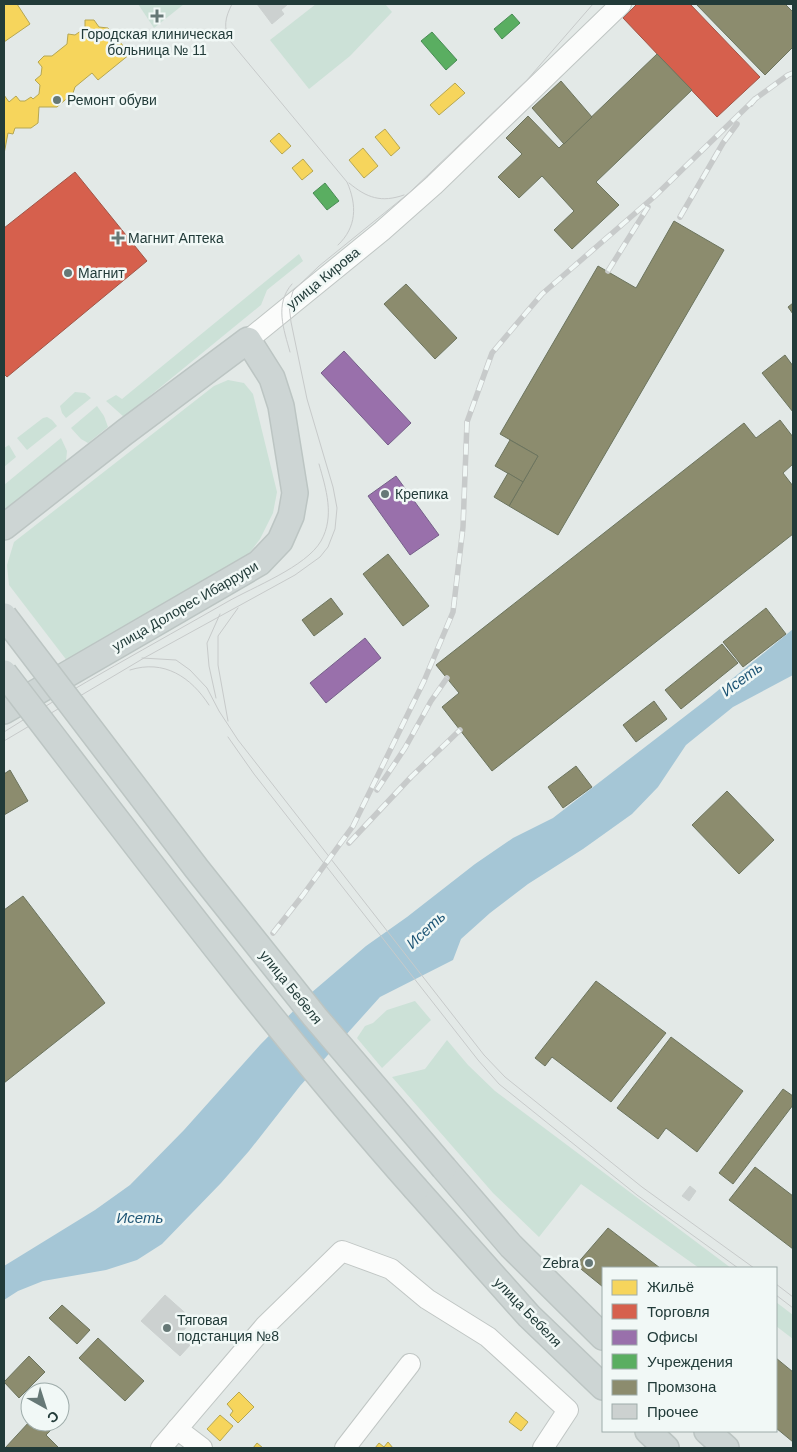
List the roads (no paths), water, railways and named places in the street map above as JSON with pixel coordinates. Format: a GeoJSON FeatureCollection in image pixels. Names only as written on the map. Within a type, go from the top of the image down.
{"type":"FeatureCollection","features":[{"type":"Feature","properties":{"kind":"main road","name":"улица Кирова"},"geometry":{"type":"LineString","coordinates":[[4,528],[125,432],[248,340]]}},
{"type":"Feature","properties":{"kind":"main road","name":"улица Долорес Ибаррури"},"geometry":{"type":"LineString","coordinates":[[4,711],[259,563],[280,541],[292,516],[295,493],[281,406],[272,378],[248,340]]}},
{"type":"Feature","properties":{"kind":"main road","name":"улица Бебеля"},"geometry":{"type":"LineString","coordinates":[[4,616],[203,877],[315,1017],[511,1246],[602,1336]]}},
{"type":"Feature","properties":{"kind":"main road","name":"улица Бебеля"},"geometry":{"type":"LineString","coordinates":[[4,673],[227,963],[368,1135],[529,1316],[602,1387]]}},
{"type":"Feature","properties":{"kind":"main road"},"geometry":{"type":"LineString","coordinates":[[649,1432],[666,1448]]}},
{"type":"Feature","properties":{"kind":"main road"},"geometry":{"type":"LineString","coordinates":[[708,1432],[726,1448]]}},
{"type":"Feature","properties":{"kind":"street","name":"улица Кирова"},"geometry":{"type":"LineString","coordinates":[[248,340],[382,231],[434,185],[621,4]]}},
{"type":"Feature","properties":{"kind":"street"},"geometry":{"type":"LineString","coordinates":[[161,1448],[265,1326],[342,1251],[392,1269],[427,1299],[488,1337],[568,1410],[543,1448]]}},
{"type":"Feature","properties":{"kind":"street"},"geometry":{"type":"LineString","coordinates":[[345,1448],[410,1364]]}},
{"type":"Feature","properties":{"kind":"street"},"geometry":{"type":"LineString","coordinates":[[177,1429],[202,1448]]}},
{"type":"Feature","properties":{"kind":"water","name":"Исеть"},"geometry":{"type":"Polygon","coordinates":[[[793,629],[793,675],[733,707],[686,745],[658,787],[632,814],[583,849],[528,884],[490,913],[461,939],[453,960],[380,997],[300,1086],[249,1151],[221,1183],[162,1244],[137,1260],[106,1270],[43,1281],[18,1291],[4,1300],[4,1266],[95,1210],[130,1185],[184,1130],[260,1045],[311,993],[366,946],[475,864],[513,838],[553,818],[710,697],[793,629]]]}},
{"type":"Feature","properties":{"kind":"tram line"},"geometry":{"type":"LineString","coordinates":[[232,4],[226,22],[226,31],[230,41],[347,182],[354,207],[352,223],[349,231],[338,245]]}},
{"type":"Feature","properties":{"kind":"tram line"},"geometry":{"type":"LineString","coordinates":[[4,741],[144,658],[295,575],[320,557],[328,547],[335,529],[337,508],[333,487],[307,399],[291,322],[289,305],[293,291],[319,266],[409,193],[527,80],[593,4]]}},
{"type":"Feature","properties":{"kind":"tram line"},"geometry":{"type":"LineString","coordinates":[[349,183],[375,198],[388,199],[404,195]]}},
{"type":"Feature","properties":{"kind":"tram line"},"geometry":{"type":"LineString","coordinates":[[290,352],[283,326],[282,309],[286,292],[292,284]]}},
{"type":"Feature","properties":{"kind":"tram line"},"geometry":{"type":"LineString","coordinates":[[4,732],[114,666],[227,602],[278,576],[304,559],[321,541],[328,522],[328,502],[319,464]]}},
{"type":"Feature","properties":{"kind":"tram line"},"geometry":{"type":"LineString","coordinates":[[228,721],[218,665],[218,636],[238,608]]}},
{"type":"Feature","properties":{"kind":"tram line"},"geometry":{"type":"LineString","coordinates":[[216,698],[209,666],[207,643],[220,614]]}},
{"type":"Feature","properties":{"kind":"tram line"},"geometry":{"type":"LineString","coordinates":[[142,658],[176,660],[190,670],[207,688],[238,740],[484,1055],[505,1077],[642,1187],[753,1267]]}},
{"type":"Feature","properties":{"kind":"tram line"},"geometry":{"type":"LineString","coordinates":[[130,670],[154,667],[176,673],[194,686],[209,705]]}},
{"type":"Feature","properties":{"kind":"tram line"},"geometry":{"type":"LineString","coordinates":[[228,737],[254,774],[478,1060],[499,1084],[637,1195],[737,1267]]}},
{"type":"Feature","properties":{"kind":"tram line"},"geometry":{"type":"LineString","coordinates":[[777,1285],[793,1297]]}},
{"type":"Feature","properties":{"kind":"tram line"},"geometry":{"type":"LineString","coordinates":[[777,1296],[793,1308]]}},
{"type":"Feature","properties":{"kind":"railway"},"geometry":{"type":"LineString","coordinates":[[751,104],[755,99],[793,73]]}},
{"type":"Feature","properties":{"kind":"railway"},"geometry":{"type":"LineString","coordinates":[[273,933],[353,826],[424,681],[453,612],[463,527],[467,422],[492,353],[542,294],[655,196],[755,99]]}},
{"type":"Feature","properties":{"kind":"railway"},"geometry":{"type":"LineString","coordinates":[[680,217],[723,143],[737,124]]}},
{"type":"Feature","properties":{"kind":"railway"},"geometry":{"type":"LineString","coordinates":[[608,271],[648,207]]}},
{"type":"Feature","properties":{"kind":"railway"},"geometry":{"type":"LineString","coordinates":[[377,790],[447,678]]}},
{"type":"Feature","properties":{"kind":"railway"},"geometry":{"type":"LineString","coordinates":[[349,843],[411,777],[460,730]]}},
{"type":"Feature","properties":{"kind":"place","name":"Городская клиническая больница № 11"},"geometry":{"type":"Point","coordinates":[157,16]}},
{"type":"Feature","properties":{"kind":"place","name":"Ремонт обуви"},"geometry":{"type":"Point","coordinates":[57,100]}},
{"type":"Feature","properties":{"kind":"place","name":"Магнит Аптека"},"geometry":{"type":"Point","coordinates":[118,238]}},
{"type":"Feature","properties":{"kind":"place","name":"Магнит"},"geometry":{"type":"Point","coordinates":[68,273]}},
{"type":"Feature","properties":{"kind":"place","name":"Крепика"},"geometry":{"type":"Point","coordinates":[385,494]}},
{"type":"Feature","properties":{"kind":"place","name":"Zebra"},"geometry":{"type":"Point","coordinates":[589,1263]}},
{"type":"Feature","properties":{"kind":"place","name":"Тяговая подстанция №8"},"geometry":{"type":"Point","coordinates":[167,1328]}}]}
